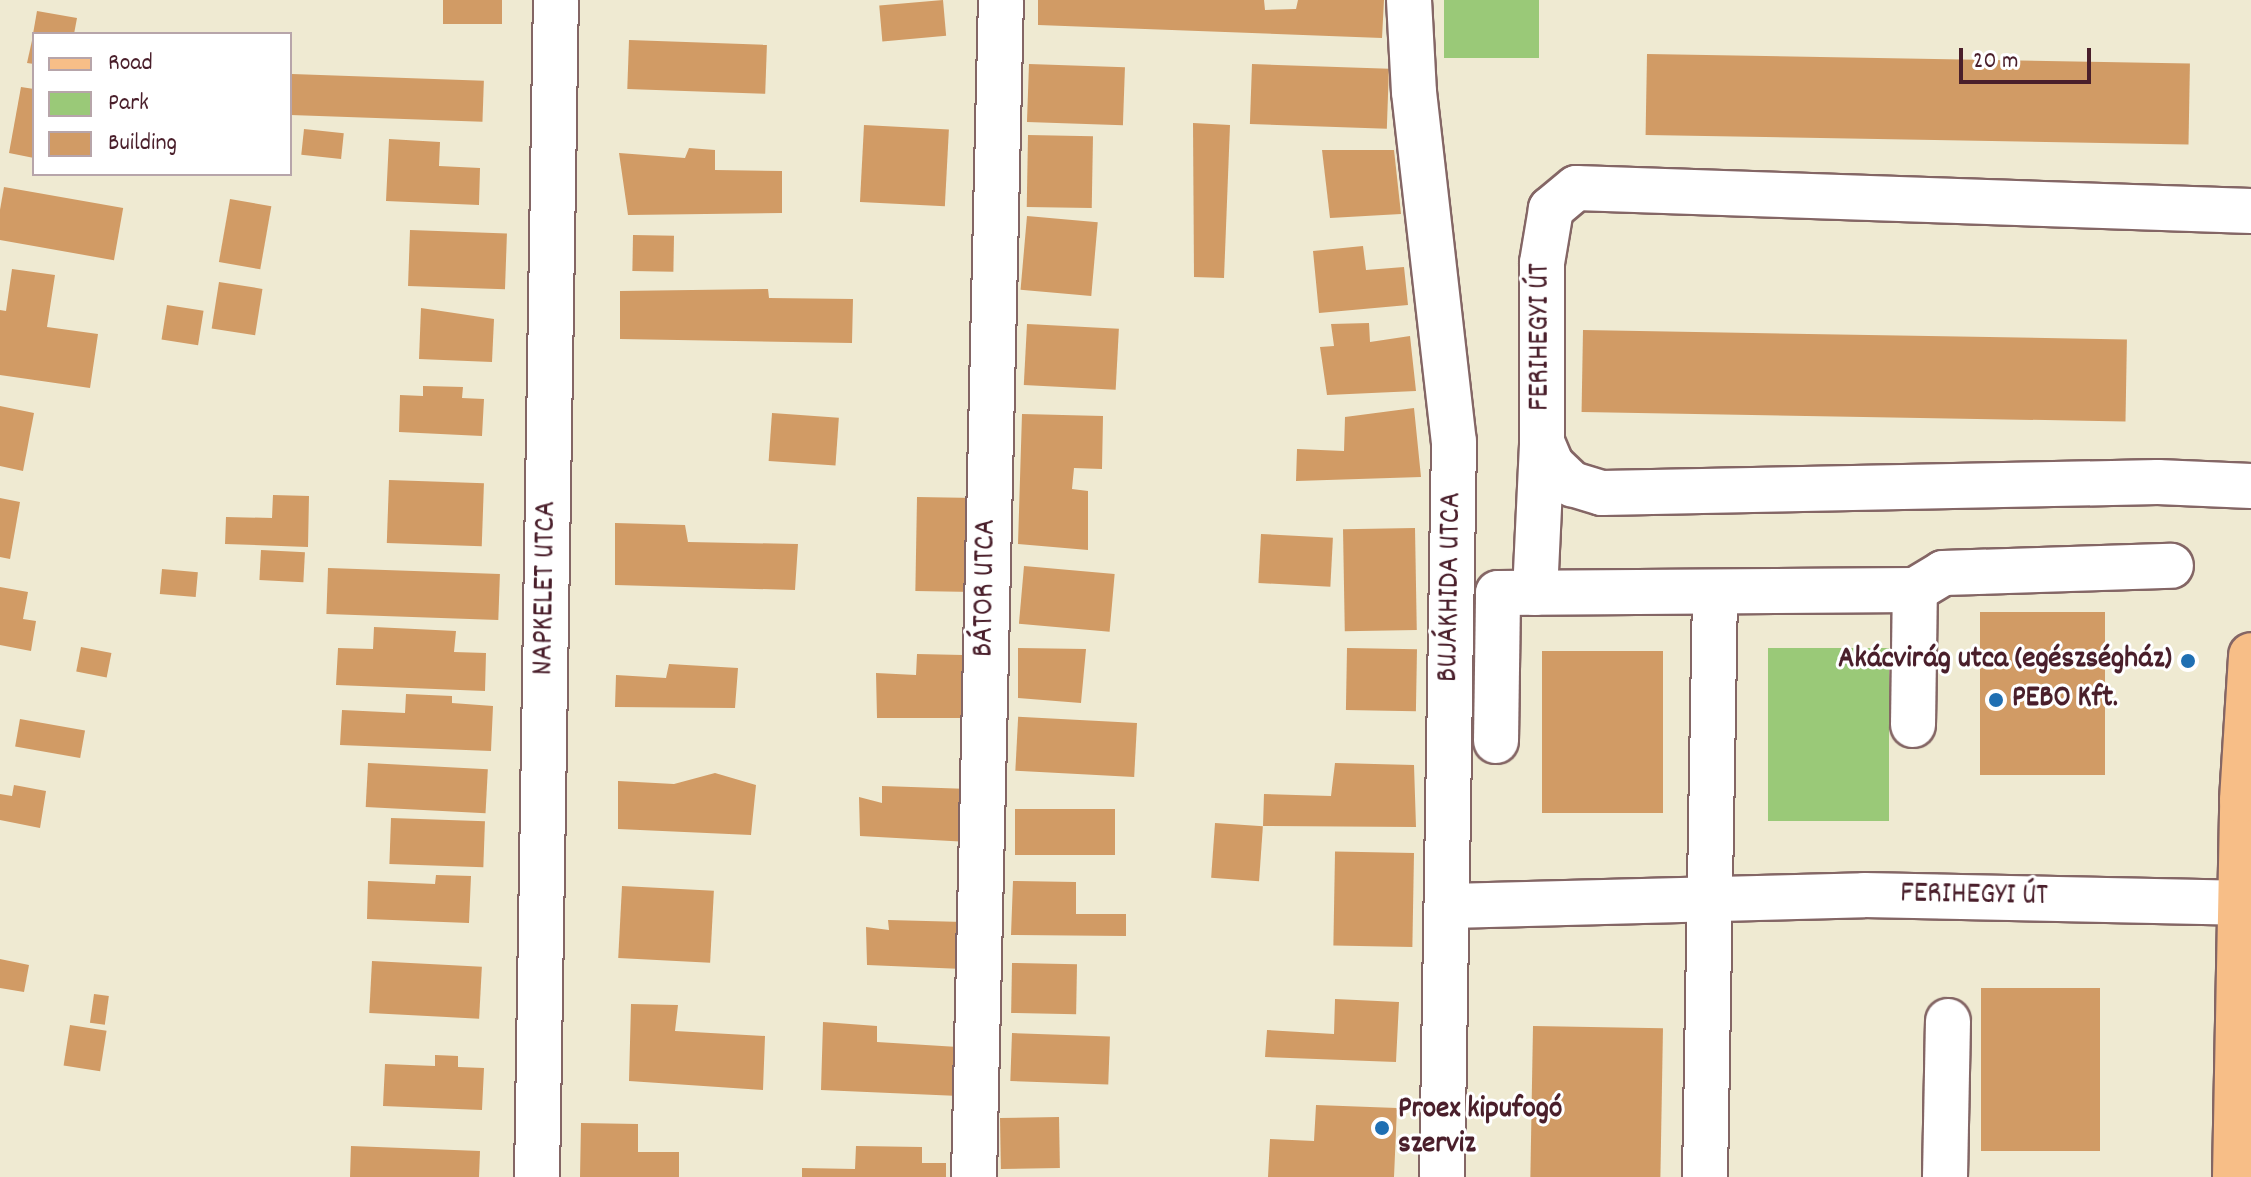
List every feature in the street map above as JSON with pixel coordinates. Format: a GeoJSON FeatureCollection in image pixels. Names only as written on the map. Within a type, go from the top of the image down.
{"type":"FeatureCollection","features":[{"type":"Feature","properties":{"kind":"main road"},"geometry":{"type":"LineString","coordinates":[[2235,1177],[2246,903],[2251,655]]}},
{"type":"Feature","properties":{"kind":"street","name":"NAPKELET UTCA"},"geometry":{"type":"LineString","coordinates":[[537,1177],[556,0]]}},
{"type":"Feature","properties":{"kind":"street","name":"BÁTOR UTCA"},"geometry":{"type":"LineString","coordinates":[[974,1177],[1001,0]]}},
{"type":"Feature","properties":{"kind":"street","name":"BUJÁKHIDA UTCA"},"geometry":{"type":"LineString","coordinates":[[1409,0],[1414,92],[1454,441],[1450,906],[1442,1177]]}},
{"type":"Feature","properties":{"kind":"street","name":"FERIHEGYI ÚT"},"geometry":{"type":"LineString","coordinates":[[2251,211],[1576,188],[1560,196],[1544,233],[1542,442],[1552,465],[1572,484],[1602,493],[2158,482],[2251,486]]}},
{"type":"Feature","properties":{"kind":"street"},"geometry":{"type":"LineString","coordinates":[[1535,593],[1542,442]]}},
{"type":"Feature","properties":{"kind":"street"},"geometry":{"type":"LineString","coordinates":[[1496,741],[1498,593],[1915,590],[1943,573],[2171,566]]}},
{"type":"Feature","properties":{"kind":"street"},"geometry":{"type":"LineString","coordinates":[[1913,725],[1915,590]]}},
{"type":"Feature","properties":{"kind":"street"},"geometry":{"type":"LineString","coordinates":[[1705,1177],[1706,898],[1715,592]]}},
{"type":"Feature","properties":{"kind":"street","name":"FERIHEGYI ÚT"},"geometry":{"type":"LineString","coordinates":[[1450,906],[1864,895],[2246,903]]}},
{"type":"Feature","properties":{"kind":"street"},"geometry":{"type":"LineString","coordinates":[[1945,1177],[1948,1021]]}},
{"type":"Feature","properties":{"kind":"green space"},"geometry":{"type":"Polygon","coordinates":[[[1444,0],[1539,0],[1539,58],[1444,58],[1444,0]]]}},
{"type":"Feature","properties":{"kind":"green space"},"geometry":{"type":"Polygon","coordinates":[[[1768,648],[1889,648],[1889,821],[1768,821],[1768,648]]]}},
{"type":"Feature","properties":{"kind":"building"},"geometry":{"type":"Polygon","coordinates":[[[443,0],[502,0],[502,24],[443,24],[443,0]]]}},
{"type":"Feature","properties":{"kind":"building"},"geometry":{"type":"Polygon","coordinates":[[[943,0],[946,36],[882,41],[879,6],[943,0]]]}},
{"type":"Feature","properties":{"kind":"building"},"geometry":{"type":"Polygon","coordinates":[[[1038,0],[1264,0],[1265,10],[1296,9],[1298,0],[1384,0],[1382,38],[1038,25],[1038,0]]]}},
{"type":"Feature","properties":{"kind":"building"},"geometry":{"type":"Polygon","coordinates":[[[37,11],[77,18],[74,32],[33,32],[37,11]]]}},
{"type":"Feature","properties":{"kind":"building"},"geometry":{"type":"Polygon","coordinates":[[[32,40],[32,64],[27,63],[32,40]]]}},
{"type":"Feature","properties":{"kind":"building"},"geometry":{"type":"Polygon","coordinates":[[[629,40],[767,45],[765,94],[627,89],[629,40]]]}},
{"type":"Feature","properties":{"kind":"building"},"geometry":{"type":"Polygon","coordinates":[[[1647,54],[2190,63],[2189,144],[1646,135],[1647,54]]]}},
{"type":"Feature","properties":{"kind":"building"},"geometry":{"type":"Polygon","coordinates":[[[1029,64],[1125,67],[1123,125],[1027,122],[1029,64]]]}},
{"type":"Feature","properties":{"kind":"building"},"geometry":{"type":"Polygon","coordinates":[[[1252,64],[1389,69],[1387,129],[1250,124],[1252,64]]]}},
{"type":"Feature","properties":{"kind":"building"},"geometry":{"type":"Polygon","coordinates":[[[292,74],[484,81],[482,122],[292,115],[292,74]]]}},
{"type":"Feature","properties":{"kind":"building"},"geometry":{"type":"Polygon","coordinates":[[[21,87],[32,89],[32,158],[9,153],[21,87]]]}},
{"type":"Feature","properties":{"kind":"building"},"geometry":{"type":"Polygon","coordinates":[[[1193,123],[1230,125],[1224,278],[1194,277],[1193,123]]]}},
{"type":"Feature","properties":{"kind":"building"},"geometry":{"type":"Polygon","coordinates":[[[864,125],[949,129],[945,206],[860,202],[864,125]]]}},
{"type":"Feature","properties":{"kind":"building"},"geometry":{"type":"Polygon","coordinates":[[[304,129],[344,133],[341,159],[301,155],[304,129]]]}},
{"type":"Feature","properties":{"kind":"building"},"geometry":{"type":"Polygon","coordinates":[[[1028,135],[1093,136],[1092,208],[1027,207],[1028,135]]]}},
{"type":"Feature","properties":{"kind":"building"},"geometry":{"type":"Polygon","coordinates":[[[389,139],[440,142],[439,166],[480,168],[479,205],[386,201],[389,139]]]}},
{"type":"Feature","properties":{"kind":"building"},"geometry":{"type":"Polygon","coordinates":[[[689,148],[715,150],[715,170],[782,171],[782,213],[628,215],[619,153],[685,158],[689,148]]]}},
{"type":"Feature","properties":{"kind":"building"},"geometry":{"type":"Polygon","coordinates":[[[1322,150],[1394,150],[1401,214],[1330,218],[1322,150]]]}},
{"type":"Feature","properties":{"kind":"building"},"geometry":{"type":"Polygon","coordinates":[[[4,187],[123,208],[114,260],[0,240],[4,187]]]}},
{"type":"Feature","properties":{"kind":"building"},"geometry":{"type":"Polygon","coordinates":[[[230,199],[271,206],[260,269],[219,262],[230,199]]]}},
{"type":"Feature","properties":{"kind":"building"},"geometry":{"type":"Polygon","coordinates":[[[1027,216],[1098,222],[1091,296],[1021,290],[1027,216]]]}},
{"type":"Feature","properties":{"kind":"building"},"geometry":{"type":"Polygon","coordinates":[[[410,230],[507,233],[505,289],[408,286],[410,230]]]}},
{"type":"Feature","properties":{"kind":"building"},"geometry":{"type":"Polygon","coordinates":[[[633,235],[674,236],[673,272],[632,271],[633,235]]]}},
{"type":"Feature","properties":{"kind":"building"},"geometry":{"type":"Polygon","coordinates":[[[1363,246],[1366,270],[1404,267],[1408,305],[1319,313],[1313,251],[1363,246]]]}},
{"type":"Feature","properties":{"kind":"building"},"geometry":{"type":"Polygon","coordinates":[[[12,269],[55,275],[47,327],[98,334],[90,388],[0,375],[0,310],[6,311],[12,269]]]}},
{"type":"Feature","properties":{"kind":"building"},"geometry":{"type":"Polygon","coordinates":[[[219,282],[262,289],[255,335],[212,328],[219,282]]]}},
{"type":"Feature","properties":{"kind":"building"},"geometry":{"type":"Polygon","coordinates":[[[768,289],[769,298],[853,299],[852,343],[620,339],[620,291],[768,289]]]}},
{"type":"Feature","properties":{"kind":"building"},"geometry":{"type":"Polygon","coordinates":[[[167,305],[204,311],[198,345],[162,340],[167,305]]]}},
{"type":"Feature","properties":{"kind":"building"},"geometry":{"type":"Polygon","coordinates":[[[421,308],[494,319],[492,362],[419,359],[421,308]]]}},
{"type":"Feature","properties":{"kind":"building"},"geometry":{"type":"Polygon","coordinates":[[[1369,323],[1370,342],[1410,336],[1416,391],[1327,395],[1320,347],[1334,346],[1331,324],[1369,323]]]}},
{"type":"Feature","properties":{"kind":"building"},"geometry":{"type":"Polygon","coordinates":[[[1027,324],[1119,329],[1116,390],[1024,385],[1027,324]]]}},
{"type":"Feature","properties":{"kind":"building"},"geometry":{"type":"Polygon","coordinates":[[[1583,330],[2127,339],[2125,421],[1582,412],[1583,330]]]}},
{"type":"Feature","properties":{"kind":"building"},"geometry":{"type":"Polygon","coordinates":[[[423,386],[463,387],[462,398],[484,399],[482,436],[399,432],[400,395],[423,396],[423,386]]]}},
{"type":"Feature","properties":{"kind":"building"},"geometry":{"type":"Polygon","coordinates":[[[0,406],[34,413],[23,471],[0,466],[0,406]]]}},
{"type":"Feature","properties":{"kind":"building"},"geometry":{"type":"Polygon","coordinates":[[[1414,408],[1421,477],[1296,481],[1297,449],[1344,451],[1345,417],[1414,408]]]}},
{"type":"Feature","properties":{"kind":"building"},"geometry":{"type":"Polygon","coordinates":[[[772,413],[839,418],[835,466],[769,461],[772,413]]]}},
{"type":"Feature","properties":{"kind":"building"},"geometry":{"type":"Polygon","coordinates":[[[1022,414],[1103,416],[1102,469],[1074,468],[1072,489],[1088,491],[1088,550],[1018,544],[1022,414]]]}},
{"type":"Feature","properties":{"kind":"building"},"geometry":{"type":"Polygon","coordinates":[[[389,480],[484,483],[482,546],[387,543],[389,480]]]}},
{"type":"Feature","properties":{"kind":"building"},"geometry":{"type":"Polygon","coordinates":[[[273,495],[309,496],[308,547],[225,544],[226,517],[272,518],[273,495]]]}},
{"type":"Feature","properties":{"kind":"building"},"geometry":{"type":"Polygon","coordinates":[[[917,497],[976,498],[974,592],[915,591],[917,497]]]}},
{"type":"Feature","properties":{"kind":"building"},"geometry":{"type":"Polygon","coordinates":[[[0,498],[20,502],[10,559],[0,557],[0,498]]]}},
{"type":"Feature","properties":{"kind":"building"},"geometry":{"type":"Polygon","coordinates":[[[615,523],[685,525],[688,542],[798,544],[795,590],[615,585],[615,523]]]}},
{"type":"Feature","properties":{"kind":"building"},"geometry":{"type":"Polygon","coordinates":[[[1415,528],[1417,630],[1345,631],[1343,529],[1415,528]]]}},
{"type":"Feature","properties":{"kind":"building"},"geometry":{"type":"Polygon","coordinates":[[[1261,534],[1333,538],[1330,587],[1258,583],[1261,534]]]}},
{"type":"Feature","properties":{"kind":"building"},"geometry":{"type":"Polygon","coordinates":[[[261,550],[305,552],[303,582],[259,580],[261,550]]]}},
{"type":"Feature","properties":{"kind":"building"},"geometry":{"type":"Polygon","coordinates":[[[1024,566],[1115,574],[1110,632],[1019,624],[1024,566]]]}},
{"type":"Feature","properties":{"kind":"building"},"geometry":{"type":"Polygon","coordinates":[[[328,568],[500,574],[498,620],[326,614],[328,568]]]}},
{"type":"Feature","properties":{"kind":"building"},"geometry":{"type":"Polygon","coordinates":[[[162,569],[198,572],[196,597],[160,594],[162,569]]]}},
{"type":"Feature","properties":{"kind":"building"},"geometry":{"type":"Polygon","coordinates":[[[0,587],[28,592],[23,619],[36,621],[31,651],[0,645],[0,587]]]}},
{"type":"Feature","properties":{"kind":"building"},"geometry":{"type":"Polygon","coordinates":[[[1980,612],[2105,612],[2105,775],[1980,775],[1980,612]]]}},
{"type":"Feature","properties":{"kind":"building"},"geometry":{"type":"Polygon","coordinates":[[[374,627],[456,631],[454,652],[486,653],[485,691],[336,685],[338,648],[373,649],[374,627]]]}},
{"type":"Feature","properties":{"kind":"building"},"geometry":{"type":"Polygon","coordinates":[[[81,647],[111,653],[107,677],[76,672],[81,647]]]}},
{"type":"Feature","properties":{"kind":"building"},"geometry":{"type":"Polygon","coordinates":[[[1018,648],[1086,649],[1081,703],[1018,698],[1018,648]]]}},
{"type":"Feature","properties":{"kind":"building"},"geometry":{"type":"Polygon","coordinates":[[[1347,648],[1417,649],[1416,711],[1346,710],[1347,648]]]}},
{"type":"Feature","properties":{"kind":"building"},"geometry":{"type":"Polygon","coordinates":[[[1542,651],[1663,651],[1663,813],[1542,813],[1542,651]]]}},
{"type":"Feature","properties":{"kind":"building"},"geometry":{"type":"Polygon","coordinates":[[[917,654],[963,655],[974,718],[877,718],[876,673],[916,675],[917,654]]]}},
{"type":"Feature","properties":{"kind":"building"},"geometry":{"type":"Polygon","coordinates":[[[669,664],[738,668],[735,708],[615,707],[616,675],[666,678],[669,664]]]}},
{"type":"Feature","properties":{"kind":"building"},"geometry":{"type":"Polygon","coordinates":[[[406,694],[452,696],[452,703],[493,706],[491,751],[340,745],[342,710],[405,713],[406,694]]]}},
{"type":"Feature","properties":{"kind":"building"},"geometry":{"type":"Polygon","coordinates":[[[1018,717],[1137,723],[1134,777],[1015,771],[1018,717]]]}},
{"type":"Feature","properties":{"kind":"building"},"geometry":{"type":"Polygon","coordinates":[[[20,719],[85,730],[80,758],[15,747],[20,719]]]}},
{"type":"Feature","properties":{"kind":"building"},"geometry":{"type":"Polygon","coordinates":[[[368,763],[488,769],[486,813],[366,807],[368,763]]]}},
{"type":"Feature","properties":{"kind":"building"},"geometry":{"type":"Polygon","coordinates":[[[1335,763],[1414,765],[1416,827],[1263,826],[1264,794],[1331,796],[1335,763]]]}},
{"type":"Feature","properties":{"kind":"building"},"geometry":{"type":"Polygon","coordinates":[[[715,773],[756,785],[751,835],[618,829],[618,781],[674,784],[715,773]]]}},
{"type":"Feature","properties":{"kind":"building"},"geometry":{"type":"Polygon","coordinates":[[[14,785],[46,791],[40,828],[0,820],[0,794],[12,796],[14,785]]]}},
{"type":"Feature","properties":{"kind":"building"},"geometry":{"type":"Polygon","coordinates":[[[882,786],[970,789],[969,842],[860,836],[859,797],[882,803],[882,786]]]}},
{"type":"Feature","properties":{"kind":"building"},"geometry":{"type":"Polygon","coordinates":[[[1015,809],[1115,809],[1115,855],[1015,855],[1015,809]]]}},
{"type":"Feature","properties":{"kind":"building"},"geometry":{"type":"Polygon","coordinates":[[[391,818],[485,821],[483,867],[389,864],[391,818]]]}},
{"type":"Feature","properties":{"kind":"building"},"geometry":{"type":"Polygon","coordinates":[[[1215,823],[1263,826],[1259,881],[1211,878],[1215,823]]]}},
{"type":"Feature","properties":{"kind":"building"},"geometry":{"type":"Polygon","coordinates":[[[1335,852],[1414,853],[1412,947],[1333,946],[1335,852]]]}},
{"type":"Feature","properties":{"kind":"building"},"geometry":{"type":"Polygon","coordinates":[[[436,875],[471,876],[469,923],[367,919],[368,881],[435,884],[436,875]]]}},
{"type":"Feature","properties":{"kind":"building"},"geometry":{"type":"Polygon","coordinates":[[[1013,881],[1076,882],[1076,914],[1126,914],[1126,936],[1011,935],[1013,881]]]}},
{"type":"Feature","properties":{"kind":"building"},"geometry":{"type":"Polygon","coordinates":[[[622,886],[714,891],[710,963],[618,958],[622,886]]]}},
{"type":"Feature","properties":{"kind":"building"},"geometry":{"type":"Polygon","coordinates":[[[888,920],[964,922],[963,969],[867,965],[866,927],[889,930],[888,920]]]}},
{"type":"Feature","properties":{"kind":"building"},"geometry":{"type":"Polygon","coordinates":[[[0,959],[29,965],[24,992],[0,988],[0,959]]]}},
{"type":"Feature","properties":{"kind":"building"},"geometry":{"type":"Polygon","coordinates":[[[372,961],[482,967],[479,1019],[369,1013],[372,961]]]}},
{"type":"Feature","properties":{"kind":"building"},"geometry":{"type":"Polygon","coordinates":[[[1012,963],[1077,964],[1076,1014],[1011,1013],[1012,963]]]}},
{"type":"Feature","properties":{"kind":"building"},"geometry":{"type":"Polygon","coordinates":[[[1981,988],[2100,988],[2100,1151],[1981,1151],[1981,988]]]}},
{"type":"Feature","properties":{"kind":"building"},"geometry":{"type":"Polygon","coordinates":[[[94,994],[109,996],[105,1025],[90,1023],[94,994]]]}},
{"type":"Feature","properties":{"kind":"building"},"geometry":{"type":"Polygon","coordinates":[[[1335,999],[1399,1002],[1396,1062],[1265,1057],[1267,1030],[1334,1034],[1335,999]]]}},
{"type":"Feature","properties":{"kind":"building"},"geometry":{"type":"Polygon","coordinates":[[[631,1004],[678,1005],[675,1031],[765,1036],[763,1090],[629,1081],[631,1004]]]}},
{"type":"Feature","properties":{"kind":"building"},"geometry":{"type":"Polygon","coordinates":[[[823,1022],[877,1026],[877,1042],[958,1047],[959,1096],[821,1090],[823,1022]]]}},
{"type":"Feature","properties":{"kind":"building"},"geometry":{"type":"Polygon","coordinates":[[[70,1025],[107,1031],[100,1071],[64,1065],[70,1025]]]}},
{"type":"Feature","properties":{"kind":"building"},"geometry":{"type":"Polygon","coordinates":[[[1533,1026],[1663,1028],[1660,1177],[1530,1177],[1533,1026]]]}},
{"type":"Feature","properties":{"kind":"building"},"geometry":{"type":"Polygon","coordinates":[[[1012,1033],[1110,1036],[1108,1084],[1010,1081],[1012,1033]]]}},
{"type":"Feature","properties":{"kind":"building"},"geometry":{"type":"Polygon","coordinates":[[[435,1055],[458,1056],[458,1067],[484,1068],[482,1110],[383,1106],[385,1064],[435,1066],[435,1055]]]}},
{"type":"Feature","properties":{"kind":"building"},"geometry":{"type":"Polygon","coordinates":[[[1316,1105],[1397,1108],[1394,1177],[1268,1177],[1270,1139],[1314,1141],[1316,1105]]]}},
{"type":"Feature","properties":{"kind":"building"},"geometry":{"type":"Polygon","coordinates":[[[1059,1117],[1060,1168],[1001,1169],[1000,1118],[1059,1117]]]}},
{"type":"Feature","properties":{"kind":"building"},"geometry":{"type":"Polygon","coordinates":[[[581,1123],[638,1124],[638,1152],[679,1152],[679,1177],[580,1177],[581,1123]]]}},
{"type":"Feature","properties":{"kind":"building"},"geometry":{"type":"Polygon","coordinates":[[[351,1146],[480,1151],[479,1177],[350,1177],[351,1146]]]}},
{"type":"Feature","properties":{"kind":"building"},"geometry":{"type":"Polygon","coordinates":[[[856,1146],[922,1147],[922,1163],[946,1163],[946,1177],[802,1177],[802,1168],[855,1169],[856,1146]]]}},
{"type":"Feature","properties":{"kind":"place","name":"Akácvirág utca (egészségház)"},"geometry":{"type":"Point","coordinates":[2188,661]}},
{"type":"Feature","properties":{"kind":"place","name":"PEBO Kft."},"geometry":{"type":"Point","coordinates":[1996,700]}},
{"type":"Feature","properties":{"kind":"place","name":"Proex kipufogó szerviz"},"geometry":{"type":"Point","coordinates":[1382,1128]}}]}
